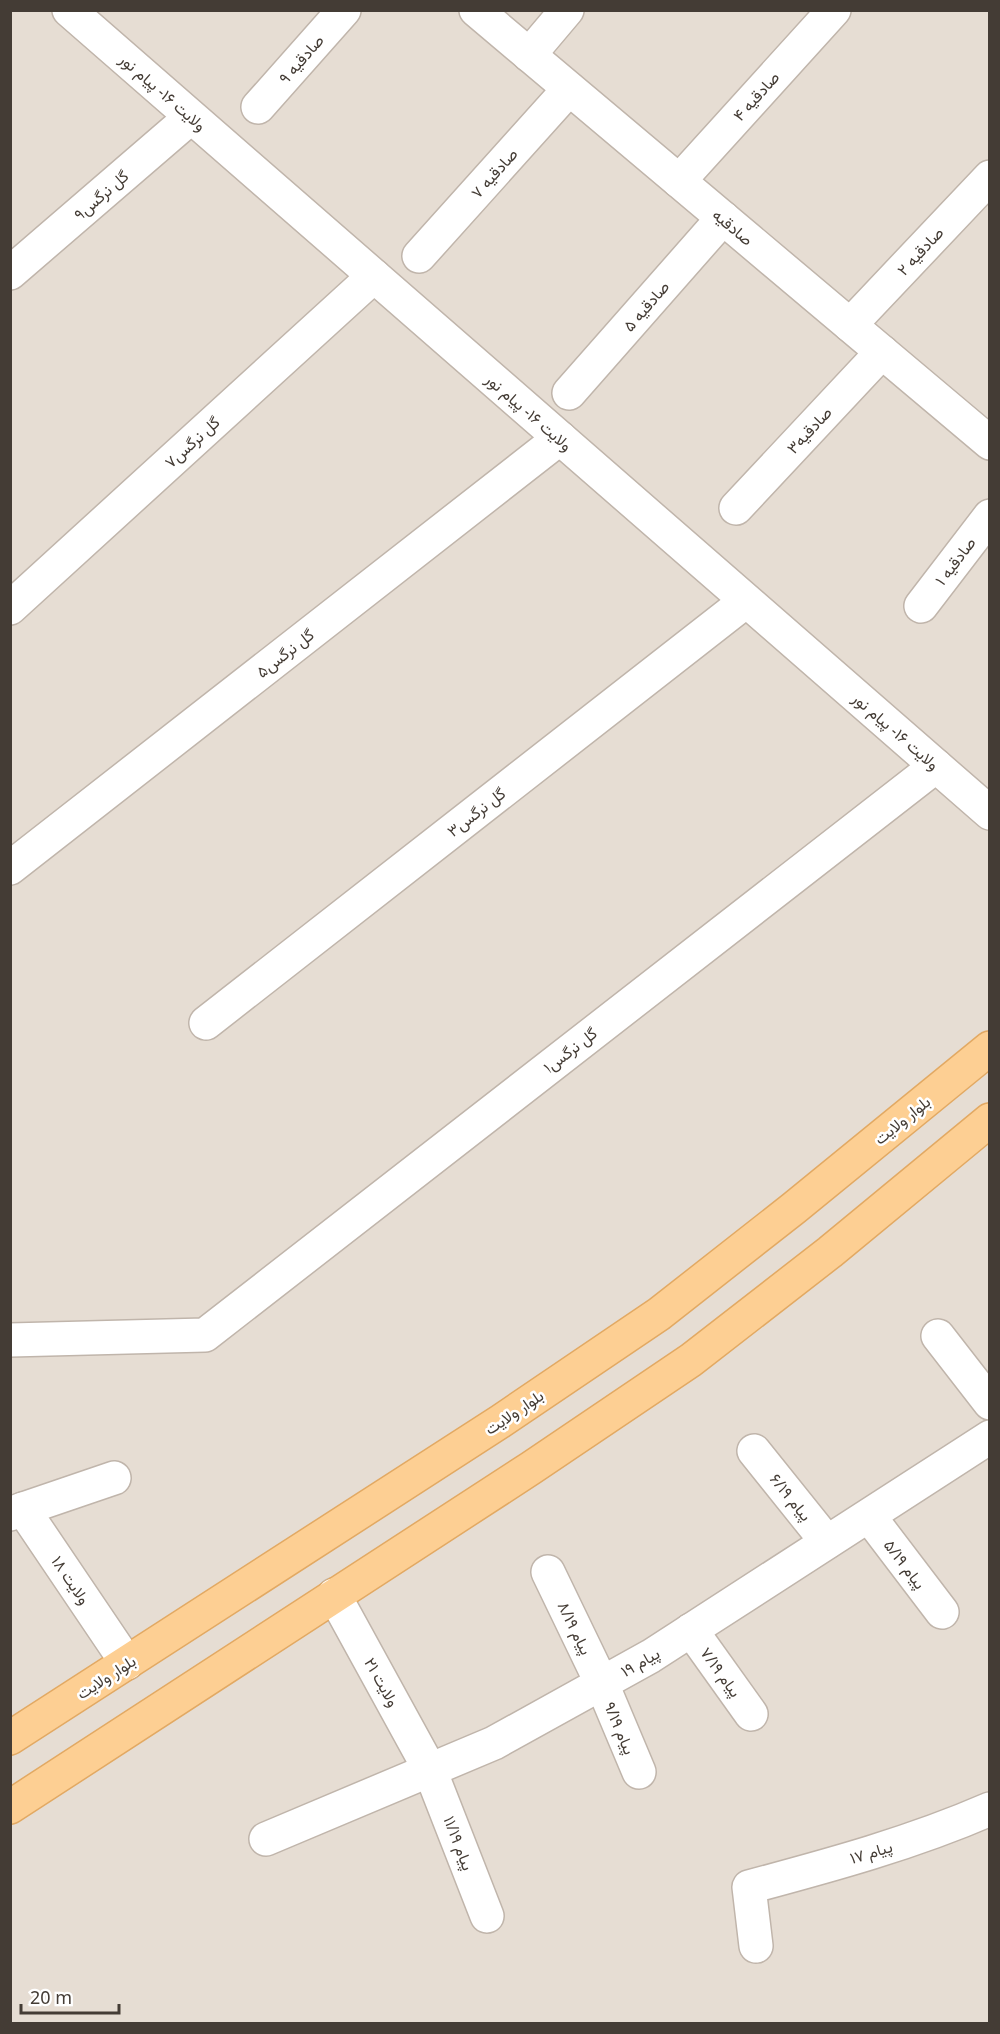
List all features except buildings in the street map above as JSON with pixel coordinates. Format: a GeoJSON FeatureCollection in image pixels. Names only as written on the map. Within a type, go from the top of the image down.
{"type":"FeatureCollection","features":[{"type":"Feature","properties":{"kind":"main road","name":"بلوار ولایت"},"geometry":{"type":"LineString","coordinates":[[10,1738],[482,1434],[659,1314],[794,1208],[990,1048]]}},
{"type":"Feature","properties":{"kind":"main road"},"geometry":{"type":"LineString","coordinates":[[10,1807],[521,1474],[691,1360],[830,1252],[990,1120]]}},
{"type":"Feature","properties":{"kind":"street","name":"ولایت ۱۶- پیام نور"},"geometry":{"type":"LineString","coordinates":[[69,10],[990,813]]}},
{"type":"Feature","properties":{"kind":"street","name":"صادقیه ۹"},"geometry":{"type":"LineString","coordinates":[[258,107],[344,10]]}},
{"type":"Feature","properties":{"kind":"street","name":"صادقیه"},"geometry":{"type":"LineString","coordinates":[[476,10],[990,443]]}},
{"type":"Feature","properties":{"kind":"street"},"geometry":{"type":"LineString","coordinates":[[529,55],[567,10]]}},
{"type":"Feature","properties":{"kind":"street","name":"صادقیه ۴"},"geometry":{"type":"LineString","coordinates":[[679,181],[834,10]]}},
{"type":"Feature","properties":{"kind":"street","name":"صادقیه ۷"},"geometry":{"type":"LineString","coordinates":[[419,256],[569,89]]}},
{"type":"Feature","properties":{"kind":"street","name":"گل نرگس۹"},"geometry":{"type":"LineString","coordinates":[[10,273],[191,117]]}},
{"type":"Feature","properties":{"kind":"street","name":"صادقیه ۲"},"geometry":{"type":"LineString","coordinates":[[850,325],[990,177]]}},
{"type":"Feature","properties":{"kind":"street","name":"صادقیه ۵"},"geometry":{"type":"LineString","coordinates":[[569,393],[723,218]]}},
{"type":"Feature","properties":{"kind":"street","name":"گل نرگس۷"},"geometry":{"type":"LineString","coordinates":[[10,608],[374,276]]}},
{"type":"Feature","properties":{"kind":"street","name":"صادقیه۳"},"geometry":{"type":"LineString","coordinates":[[736,508],[882,352]]}},
{"type":"Feature","properties":{"kind":"street","name":"گل نرگس۵"},"geometry":{"type":"LineString","coordinates":[[10,868],[560,438]]}},
{"type":"Feature","properties":{"kind":"street","name":"صادقیه ۱"},"geometry":{"type":"LineString","coordinates":[[921,606],[990,516]]}},
{"type":"Feature","properties":{"kind":"street","name":"گل نرگس۳"},"geometry":{"type":"LineString","coordinates":[[206,1023],[746,600]]}},
{"type":"Feature","properties":{"kind":"street","name":"گل نرگس۱"},"geometry":{"type":"LineString","coordinates":[[10,1340],[205,1335],[936,766]]}},
{"type":"Feature","properties":{"kind":"street"},"geometry":{"type":"LineString","coordinates":[[938,1336],[990,1403]]}},
{"type":"Feature","properties":{"kind":"street","name":"پیام ۱۹"},"geometry":{"type":"LineString","coordinates":[[266,1839],[494,1743],[602,1684],[651,1656],[990,1437]]}},
{"type":"Feature","properties":{"kind":"street","name":"پیام ۶/۱۹"},"geometry":{"type":"LineString","coordinates":[[754,1451],[827,1542]]}},
{"type":"Feature","properties":{"kind":"street"},"geometry":{"type":"LineString","coordinates":[[17,1511],[114,1478]]}},
{"type":"Feature","properties":{"kind":"street","name":"ولایت ۱۸"},"geometry":{"type":"LineString","coordinates":[[17,1511],[127,1663]]}},
{"type":"Feature","properties":{"kind":"street","name":"پیام ۵/۱۹"},"geometry":{"type":"LineString","coordinates":[[869,1516],[942,1612]]}},
{"type":"Feature","properties":{"kind":"street","name":"پیام ۸/۱۹"},"geometry":{"type":"LineString","coordinates":[[548,1572],[602,1684]]}},
{"type":"Feature","properties":{"kind":"street","name":"ولایت ۲۱"},"geometry":{"type":"LineString","coordinates":[[334,1595],[430,1770]]}},
{"type":"Feature","properties":{"kind":"street","name":"پیام ۷/۱۹"},"geometry":{"type":"LineString","coordinates":[[691,1630],[751,1714]]}},
{"type":"Feature","properties":{"kind":"street","name":"پیام ۹/۱۹"},"geometry":{"type":"LineString","coordinates":[[602,1684],[639,1772]]}},
{"type":"Feature","properties":{"kind":"street","name":"پیام ۱۱/۱۹"},"geometry":{"type":"LineString","coordinates":[[430,1770],[487,1916]]}},
{"type":"Feature","properties":{"kind":"street","name":"پیام ۱۷"},"geometry":{"type":"LineString","coordinates":[[756,1946],[749,1887],[940,1830],[990,1809]]}},
{"type":"Feature","properties":{"kind":"shaded area"},"geometry":{"type":"Polygon","coordinates":[[[11,11],[989,11],[989,2023],[11,2023],[11,11]]]}}]}
